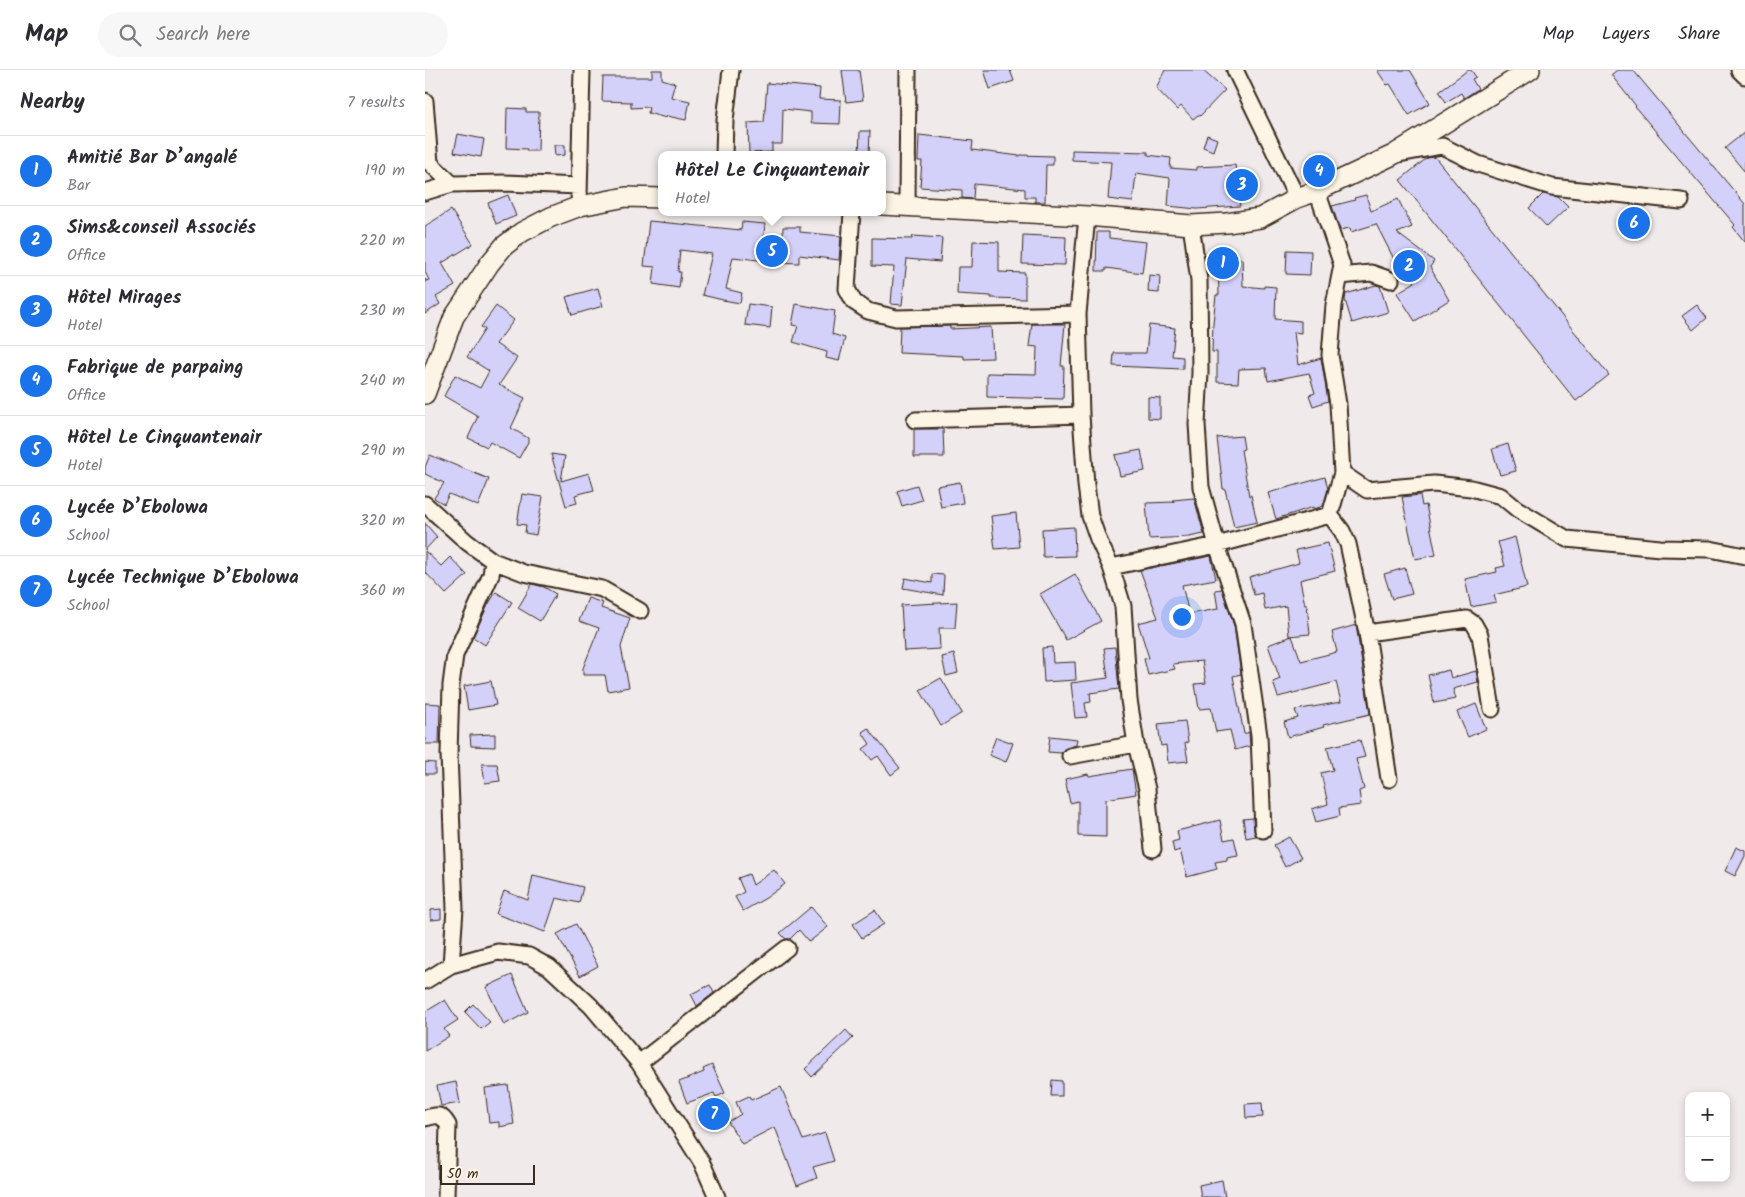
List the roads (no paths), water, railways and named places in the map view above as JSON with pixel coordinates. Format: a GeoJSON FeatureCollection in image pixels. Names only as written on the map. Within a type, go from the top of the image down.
{"type":"FeatureCollection","features":[{"type":"Feature","properties":{"kind":"street"},"geometry":{"type":"LineString","coordinates":[[580,206],[582,70]]}},
{"type":"Feature","properties":{"kind":"street"},"geometry":{"type":"LineString","coordinates":[[724,151],[725,120],[731,70]]}},
{"type":"Feature","properties":{"kind":"street"},"geometry":{"type":"LineString","coordinates":[[907,206],[909,70]]}},
{"type":"Feature","properties":{"kind":"street"},"geometry":{"type":"LineString","coordinates":[[886,205],[1087,216],[1191,225],[1227,223],[1260,218],[1297,198],[1317,191],[1393,155],[1530,70]]}},
{"type":"Feature","properties":{"kind":"street"},"geometry":{"type":"LineString","coordinates":[[1739,70],[1745,76]]}},
{"type":"Feature","properties":{"kind":"street"},"geometry":{"type":"LineString","coordinates":[[1238,71],[1297,198]]}},
{"type":"Feature","properties":{"kind":"street"},"geometry":{"type":"LineString","coordinates":[[425,101],[427,170],[452,184]]}},
{"type":"Feature","properties":{"kind":"street"},"geometry":{"type":"LineString","coordinates":[[1393,155],[1442,146],[1478,164],[1551,187],[1681,201]]}},
{"type":"Feature","properties":{"kind":"street"},"geometry":{"type":"LineString","coordinates":[[425,192],[452,184],[505,183],[579,186]]}},
{"type":"Feature","properties":{"kind":"street"},"geometry":{"type":"LineString","coordinates":[[1317,191],[1342,265],[1334,305],[1331,355],[1338,404],[1342,473],[1330,515]]}},
{"type":"Feature","properties":{"kind":"street"},"geometry":{"type":"LineString","coordinates":[[425,394],[454,317],[490,263],[504,246],[522,232],[551,217],[580,206],[626,197],[658,198]]}},
{"type":"Feature","properties":{"kind":"street"},"geometry":{"type":"LineString","coordinates":[[852,216],[847,289],[855,302],[868,311],[896,318],[1078,314]]}},
{"type":"Feature","properties":{"kind":"street"},"geometry":{"type":"LineString","coordinates":[[1087,216],[1078,314],[1081,415],[1090,516],[1111,567],[1123,606],[1129,700],[1136,744],[1147,790],[1153,849]]}},
{"type":"Feature","properties":{"kind":"street"},"geometry":{"type":"LineString","coordinates":[[1191,225],[1199,280],[1200,373],[1197,424],[1201,487],[1217,545],[1243,624],[1259,736],[1263,830]]}},
{"type":"Feature","properties":{"kind":"street"},"geometry":{"type":"LineString","coordinates":[[1340,276],[1371,274],[1391,280]]}},
{"type":"Feature","properties":{"kind":"street"},"geometry":{"type":"LineString","coordinates":[[915,420],[1081,415]]}},
{"type":"Feature","properties":{"kind":"street"},"geometry":{"type":"LineString","coordinates":[[1342,473],[1367,490],[1434,484],[1471,488],[1501,496],[1517,509],[1567,539],[1660,548],[1710,549],[1745,556]]}},
{"type":"Feature","properties":{"kind":"street"},"geometry":{"type":"LineString","coordinates":[[425,504],[467,542],[493,561],[524,573],[602,590],[640,611]]}},
{"type":"Feature","properties":{"kind":"street"},"geometry":{"type":"LineString","coordinates":[[1111,567],[1217,545],[1330,515]]}},
{"type":"Feature","properties":{"kind":"street"},"geometry":{"type":"LineString","coordinates":[[1330,515],[1342,531],[1348,544],[1367,633],[1389,779]]}},
{"type":"Feature","properties":{"kind":"street"},"geometry":{"type":"LineString","coordinates":[[451,965],[455,909],[449,754],[451,685],[455,655],[491,575],[493,561]]}},
{"type":"Feature","properties":{"kind":"street"},"geometry":{"type":"LineString","coordinates":[[1367,633],[1467,619],[1474,624],[1480,635],[1492,710]]}},
{"type":"Feature","properties":{"kind":"street"},"geometry":{"type":"LineString","coordinates":[[1071,756],[1136,744]]}},
{"type":"Feature","properties":{"kind":"street"},"geometry":{"type":"LineString","coordinates":[[639,1063],[787,948]]}},
{"type":"Feature","properties":{"kind":"street"},"geometry":{"type":"LineString","coordinates":[[425,980],[451,965],[499,952],[529,956],[549,967],[591,1006],[639,1063],[702,1163],[717,1197]]}},
{"type":"Feature","properties":{"kind":"street"},"geometry":{"type":"LineString","coordinates":[[425,1118],[436,1115],[443,1118],[448,1125],[446,1197]]}},
{"type":"Feature","properties":{"kind":"place","name":"Fabrique de parpaing"},"geometry":{"type":"Point","coordinates":[1319,171]}},
{"type":"Feature","properties":{"kind":"place","name":"Hôtel Mirages"},"geometry":{"type":"Point","coordinates":[1242,185]}},
{"type":"Feature","properties":{"kind":"place","name":"Lycée D’Ebolowa"},"geometry":{"type":"Point","coordinates":[1634,223]}},
{"type":"Feature","properties":{"kind":"place","name":"Hôtel Le Cinquantenair"},"geometry":{"type":"Point","coordinates":[772,251]}},
{"type":"Feature","properties":{"kind":"place","name":"Amitié Bar D’angalé"},"geometry":{"type":"Point","coordinates":[1223,263]}},
{"type":"Feature","properties":{"kind":"place","name":"Sims&conseil Associés"},"geometry":{"type":"Point","coordinates":[1409,266]}},
{"type":"Feature","properties":{"kind":"place","name":"Lycée Technique D’Ebolowa"},"geometry":{"type":"Point","coordinates":[714,1114]}}]}
